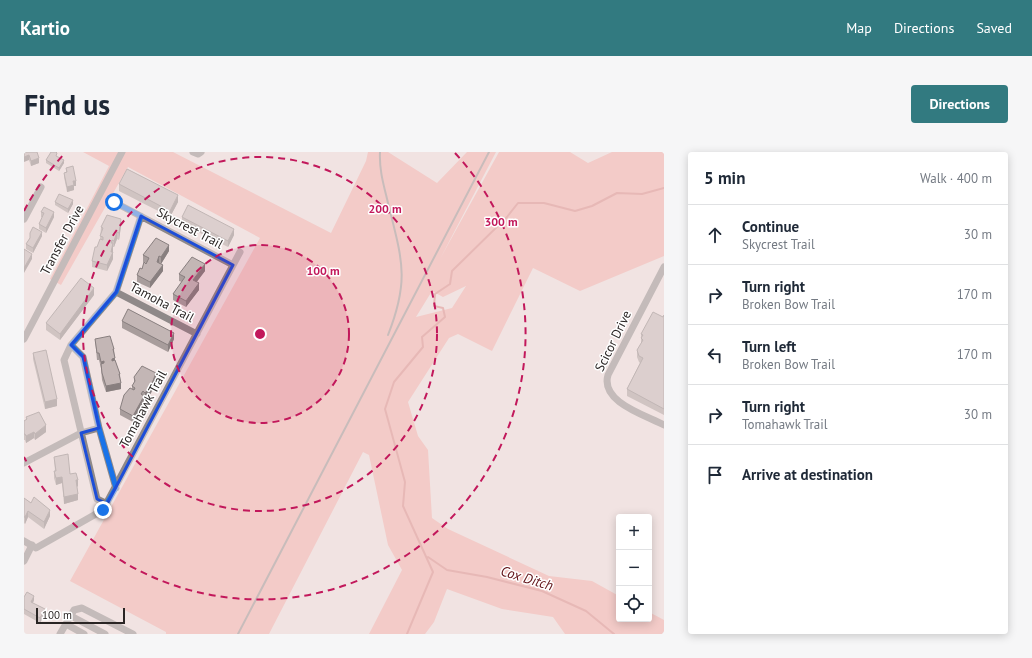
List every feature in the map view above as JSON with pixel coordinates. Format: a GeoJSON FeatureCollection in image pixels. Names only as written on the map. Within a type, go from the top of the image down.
{"type":"FeatureCollection","features":[{"type":"Feature","properties":{"kind":"street","name":"Transfer Drive"},"geometry":{"type":"LineString","coordinates":[[24,338],[122,152]]}},
{"type":"Feature","properties":{"kind":"street"},"geometry":{"type":"LineString","coordinates":[[194,152],[198,154],[201,152]]}},
{"type":"Feature","properties":{"kind":"street"},"geometry":{"type":"LineString","coordinates":[[24,219],[41,187]]}},
{"type":"Feature","properties":{"kind":"street","name":"Skycrest Trail"},"geometry":{"type":"LineString","coordinates":[[114,202],[233,265]]}},
{"type":"Feature","properties":{"kind":"street"},"geometry":{"type":"LineString","coordinates":[[107,504],[97,499],[64,360],[71,345],[116,292],[141,216]]}},
{"type":"Feature","properties":{"kind":"street","name":"Tomahawk Trail"},"geometry":{"type":"LineString","coordinates":[[32,545],[36,548],[103,510],[240,252]]}},
{"type":"Feature","properties":{"kind":"street","name":"Scicor Drive"},"geometry":{"type":"LineString","coordinates":[[664,267],[608,375],[606,384],[609,393],[614,398],[664,424]]}},
{"type":"Feature","properties":{"kind":"street","name":"Tamoha Trail"},"geometry":{"type":"LineString","coordinates":[[116,292],[197,334]]}},
{"type":"Feature","properties":{"kind":"street"},"geometry":{"type":"LineString","coordinates":[[71,345],[83,357],[99,428],[116,488]]}},
{"type":"Feature","properties":{"kind":"street"},"geometry":{"type":"LineString","coordinates":[[24,463],[81,434],[99,428]]}},
{"type":"Feature","properties":{"kind":"street"},"geometry":{"type":"LineString","coordinates":[[24,541],[32,545],[24,561]]}},
{"type":"Feature","properties":{"kind":"street"},"geometry":{"type":"LineString","coordinates":[[60,634],[74,610],[82,608],[132,634]]}},
{"type":"Feature","properties":{"kind":"street"},"geometry":{"type":"LineString","coordinates":[[70,616],[105,634]]}},
{"type":"Feature","properties":{"kind":"street"},"geometry":{"type":"LineString","coordinates":[[66,624],[84,634]]}},
{"type":"Feature","properties":{"kind":"highlighted area"},"geometry":{"type":"Polygon","coordinates":[[[141,216],[233,265],[107,504],[97,499],[81,433],[99,428],[83,357],[71,345],[116,292],[141,216]]]}},
{"type":"Feature","properties":{"kind":"shaded area"},"geometry":{"type":"Polygon","coordinates":[[[83,152],[173,152],[331,233],[366,161],[368,152],[388,152],[437,183],[467,152],[496,152],[440,259],[499,152],[570,152],[588,163],[612,152],[664,152],[664,256],[580,291],[533,268],[492,351],[458,334],[449,338],[408,402],[418,436],[428,450],[432,518],[448,529],[549,576],[592,581],[616,594],[616,622],[652,622],[652,614],[664,620],[664,631],[662,634],[565,634],[553,617],[502,609],[447,589],[434,622],[425,634],[369,634],[402,570],[388,545],[369,455],[363,452],[269,634],[166,634],[166,632],[70,581],[260,238],[128,167],[61,285],[50,279],[109,166],[83,152]],[[466,286],[443,297],[432,291],[416,317],[452,308],[466,286]]]}},
{"type":"Feature","properties":{"kind":"building"},"geometry":{"type":"Polygon","coordinates":[[[24,152],[37,152],[39,158],[31,161],[29,155],[24,157],[24,152]]]}},
{"type":"Feature","properties":{"kind":"building"},"geometry":{"type":"Polygon","coordinates":[[[51,152],[56,152],[56,156],[64,160],[59,168],[46,160],[51,152]]]}},
{"type":"Feature","properties":{"kind":"building"},"geometry":{"type":"Polygon","coordinates":[[[73,166],[76,181],[73,181],[74,185],[67,187],[64,173],[67,172],[66,168],[73,166]]]}},
{"type":"Feature","properties":{"kind":"building"},"geometry":{"type":"Polygon","coordinates":[[[127,169],[178,195],[170,211],[119,184],[127,169]]]}},
{"type":"Feature","properties":{"kind":"building"},"geometry":{"type":"Polygon","coordinates":[[[59,194],[73,200],[68,209],[55,202],[59,194]]]}},
{"type":"Feature","properties":{"kind":"building"},"geometry":{"type":"Polygon","coordinates":[[[188,205],[234,229],[228,241],[182,217],[188,205]]]}},
{"type":"Feature","properties":{"kind":"building"},"geometry":{"type":"Polygon","coordinates":[[[44,207],[54,212],[46,228],[39,224],[44,213],[41,212],[44,207]]]}},
{"type":"Feature","properties":{"kind":"building"},"geometry":{"type":"Polygon","coordinates":[[[107,215],[121,219],[119,233],[117,232],[114,241],[112,240],[111,243],[113,243],[111,252],[113,252],[107,265],[92,261],[95,247],[97,247],[100,239],[103,240],[103,237],[100,236],[103,228],[101,227],[107,215]]]}},
{"type":"Feature","properties":{"kind":"building"},"geometry":{"type":"Polygon","coordinates":[[[33,227],[42,232],[33,248],[26,244],[30,238],[30,233],[33,227]]]}},
{"type":"Feature","properties":{"kind":"building"},"geometry":{"type":"Polygon","coordinates":[[[156,238],[169,245],[161,257],[159,256],[157,262],[163,265],[150,282],[137,275],[140,268],[142,269],[144,262],[146,264],[149,258],[143,255],[156,238]]]}},
{"type":"Feature","properties":{"kind":"building"},"geometry":{"type":"Polygon","coordinates":[[[24,249],[32,254],[24,268],[24,249]]]}},
{"type":"Feature","properties":{"kind":"building"},"geometry":{"type":"Polygon","coordinates":[[[192,257],[205,264],[193,280],[199,283],[186,301],[173,294],[185,277],[179,274],[192,257]]]}},
{"type":"Feature","properties":{"kind":"building"},"geometry":{"type":"Polygon","coordinates":[[[81,278],[94,288],[60,334],[46,323],[81,278]]]}},
{"type":"Feature","properties":{"kind":"building"},"geometry":{"type":"Polygon","coordinates":[[[128,309],[174,333],[168,345],[122,321],[128,309]]]}},
{"type":"Feature","properties":{"kind":"building"},"geometry":{"type":"Polygon","coordinates":[[[653,312],[663,317],[664,315],[664,409],[627,389],[643,358],[639,356],[637,350],[643,340],[641,338],[643,335],[641,334],[653,312]]]}},
{"type":"Feature","properties":{"kind":"building"},"geometry":{"type":"Polygon","coordinates":[[[110,336],[115,358],[112,359],[112,361],[115,360],[120,374],[121,383],[106,386],[101,364],[104,363],[104,361],[101,362],[99,353],[97,353],[95,339],[110,336]]]}},
{"type":"Feature","properties":{"kind":"building"},"geometry":{"type":"Polygon","coordinates":[[[46,350],[57,399],[45,402],[33,353],[46,350]]]}},
{"type":"Feature","properties":{"kind":"building"},"geometry":{"type":"Polygon","coordinates":[[[142,366],[156,373],[151,386],[145,393],[143,391],[141,394],[144,396],[133,416],[120,409],[124,395],[130,388],[134,390],[135,388],[132,386],[135,381],[134,377],[142,366]]]}},
{"type":"Feature","properties":{"kind":"building"},"geometry":{"type":"Polygon","coordinates":[[[39,412],[46,425],[35,434],[34,432],[26,436],[24,434],[24,421],[27,419],[26,417],[39,412]]]}},
{"type":"Feature","properties":{"kind":"building"},"geometry":{"type":"Polygon","coordinates":[[[68,454],[70,474],[76,473],[78,480],[76,480],[78,494],[64,497],[62,477],[56,478],[54,471],[56,471],[54,457],[68,454]]]}},
{"type":"Feature","properties":{"kind":"building"},"geometry":{"type":"Polygon","coordinates":[[[34,497],[50,510],[44,522],[28,511],[24,517],[24,498],[31,503],[34,497]]]}},
{"type":"Feature","properties":{"kind":"building"},"geometry":{"type":"Polygon","coordinates":[[[27,592],[34,596],[31,602],[45,609],[40,618],[24,609],[24,597],[27,592]]]}},
{"type":"Feature","properties":{"kind":"waterway"},"geometry":{"type":"LineString","coordinates":[[407,634],[433,572],[403,506],[405,482],[385,409],[394,382],[423,347],[422,337],[445,317],[443,308],[434,306],[435,294],[450,284],[452,271],[507,217],[518,203],[544,203],[575,211],[592,206],[617,193],[642,194],[664,188]]}},
{"type":"Feature","properties":{"kind":"waterway","name":"Cox Ditch"},"geometry":{"type":"LineString","coordinates":[[428,557],[447,570],[487,577],[542,591],[586,611],[614,634]]}},
{"type":"Feature","properties":{"kind":"railway"},"geometry":{"type":"LineString","coordinates":[[380,152],[382,178],[397,240],[402,269],[399,299],[388,335]]}},
{"type":"Feature","properties":{"kind":"railway"},"geometry":{"type":"LineString","coordinates":[[238,634],[489,152]]}},
{"type":"Feature","properties":{"kind":"route"},"geometry":{"type":"LineString","coordinates":[[103,510],[116,488],[99,428],[83,357],[71,345],[116,292],[141,216],[114,202]]}}]}
